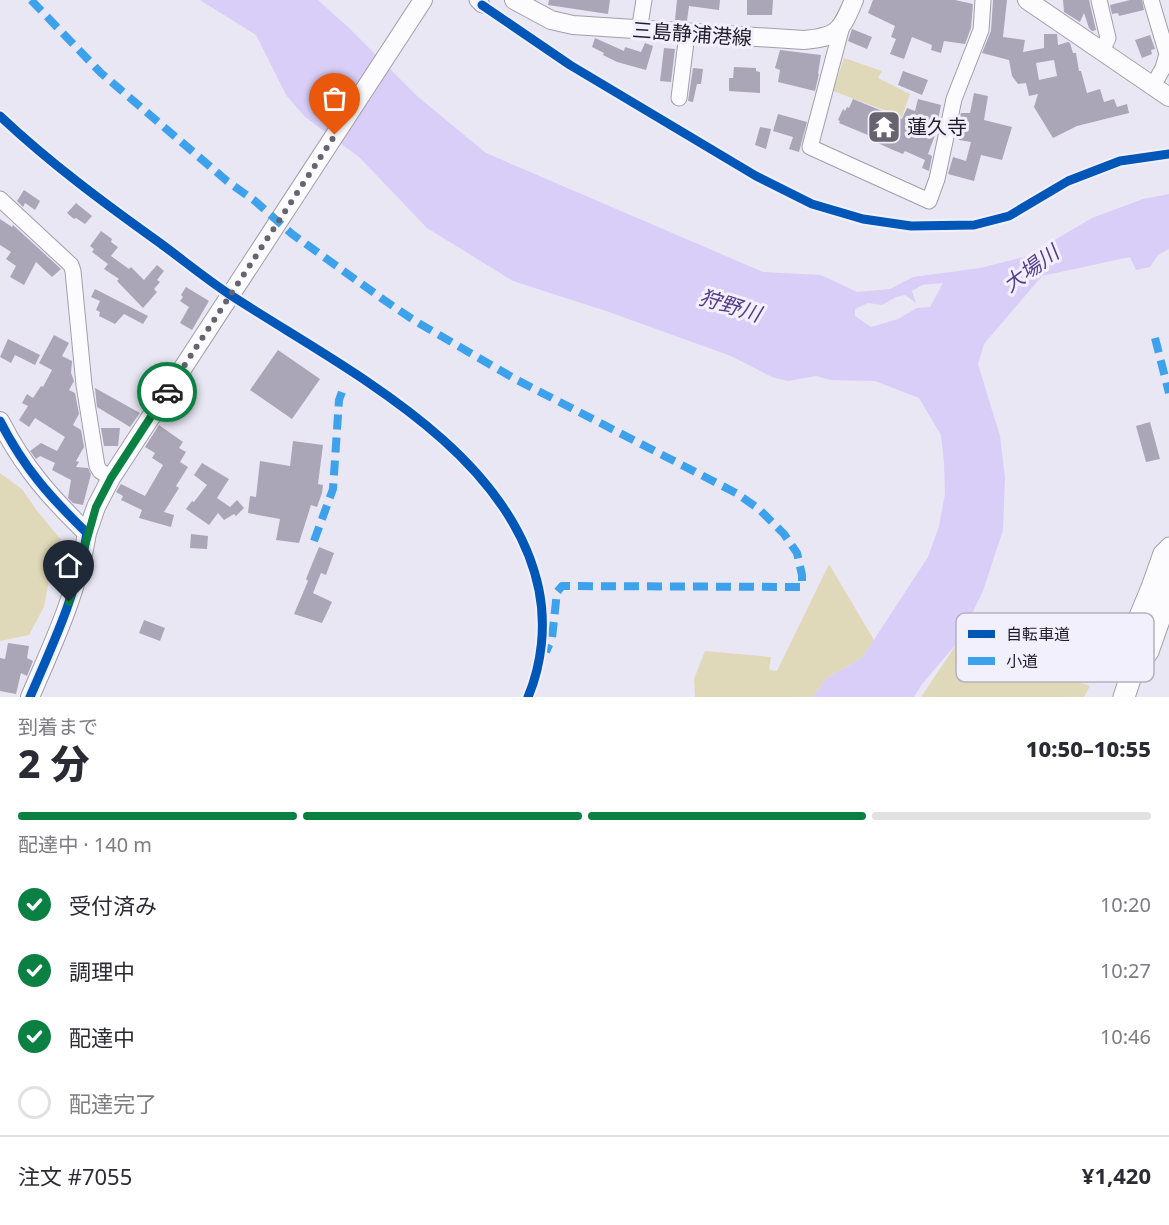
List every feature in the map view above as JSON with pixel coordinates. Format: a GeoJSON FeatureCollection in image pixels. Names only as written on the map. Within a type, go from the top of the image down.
{"type":"FeatureCollection","features":[{"type":"Feature","properties":{"kind":"highway"},"geometry":{"type":"LineString","coordinates":[[1152,613],[1169,560]]}},
{"type":"Feature","properties":{"kind":"highway"},"geometry":{"type":"LineString","coordinates":[[1154,625],[1169,577]]}},
{"type":"Feature","properties":{"kind":"highway"},"geometry":{"type":"LineString","coordinates":[[1124,697],[1129,682]]}},
{"type":"Feature","properties":{"kind":"highway"},"geometry":{"type":"LineString","coordinates":[[1130,697],[1135,682]]}},
{"type":"Feature","properties":{"kind":"main road"},"geometry":{"type":"LineString","coordinates":[[30,697],[67,608],[96,507],[111,478],[423,0]]}},
{"type":"Feature","properties":{"kind":"main road","name":"三島静浦港線"},"geometry":{"type":"LineString","coordinates":[[514,0],[551,20],[573,25],[639,31],[804,40],[828,36],[842,27]]}},
{"type":"Feature","properties":{"kind":"main road"},"geometry":{"type":"LineString","coordinates":[[842,27],[854,0]]}},
{"type":"Feature","properties":{"kind":"main road"},"geometry":{"type":"LineString","coordinates":[[1027,0],[1169,97]]}},
{"type":"Feature","properties":{"kind":"main road"},"geometry":{"type":"LineString","coordinates":[[0,421],[16,452],[48,495],[87,533]]}},
{"type":"Feature","properties":{"kind":"street"},"geometry":{"type":"LineString","coordinates":[[639,31],[644,0]]}},
{"type":"Feature","properties":{"kind":"street"},"geometry":{"type":"LineString","coordinates":[[842,27],[810,147],[929,201],[937,179],[954,99],[981,30],[982,0]]}},
{"type":"Feature","properties":{"kind":"street"},"geometry":{"type":"LineString","coordinates":[[1099,0],[1108,38],[1102,51]]}},
{"type":"Feature","properties":{"kind":"street"},"geometry":{"type":"LineString","coordinates":[[1151,0],[1167,54],[1166,61],[1153,86]]}},
{"type":"Feature","properties":{"kind":"street"},"geometry":{"type":"LineString","coordinates":[[679,98],[687,34]]}},
{"type":"Feature","properties":{"kind":"street"},"geometry":{"type":"LineString","coordinates":[[0,199],[71,265],[84,385],[97,466],[111,478]]}},
{"type":"Feature","properties":{"kind":"street"},"geometry":{"type":"LineString","coordinates":[[1138,613],[1161,553],[1169,545]]}},
{"type":"Feature","properties":{"kind":"street"},"geometry":{"type":"LineString","coordinates":[[1154,641],[1169,601]]}},
{"type":"Feature","properties":{"kind":"shaded area"},"geometry":{"type":"Polygon","coordinates":[[[844,58],[882,71],[878,78],[910,94],[902,117],[833,91],[844,58]]]}},
{"type":"Feature","properties":{"kind":"shaded area"},"geometry":{"type":"Polygon","coordinates":[[[0,473],[22,489],[63,542],[51,570],[44,607],[29,635],[0,641],[0,473]]]}},
{"type":"Feature","properties":{"kind":"shaded area"},"geometry":{"type":"Polygon","coordinates":[[[829,564],[874,640],[862,658],[827,678],[813,697],[695,697],[694,679],[705,651],[771,657],[769,670],[777,671],[829,564]]]}},
{"type":"Feature","properties":{"kind":"shaded area"},"geometry":{"type":"Polygon","coordinates":[[[956,645],[956,682],[1078,682],[1090,686],[1084,697],[921,697],[956,645]]]}},
{"type":"Feature","properties":{"kind":"water"},"geometry":{"type":"Polygon","coordinates":[[[200,0],[318,0],[417,96],[486,153],[763,272],[821,275],[857,292],[890,289],[913,277],[980,268],[1032,255],[1092,218],[1143,199],[1169,194],[1169,249],[1158,255],[1150,267],[1136,270],[1130,257],[1042,276],[984,344],[978,364],[1000,436],[1005,478],[1003,530],[983,591],[972,613],[956,613],[956,644],[922,684],[914,697],[813,697],[827,678],[862,658],[928,557],[939,526],[945,494],[941,435],[919,398],[875,381],[831,380],[816,376],[788,381],[772,377],[731,356],[609,312],[513,281],[427,228],[359,157],[305,117],[286,95],[256,35],[200,0]],[[943,283],[922,285],[912,291],[916,303],[905,295],[882,305],[868,303],[855,309],[855,316],[871,327],[898,319],[917,308],[930,307],[943,283]]]}},
{"type":"Feature","properties":{"kind":"building"},"geometry":{"type":"Polygon","coordinates":[[[549,0],[610,0],[608,14],[548,5],[549,0]]]}},
{"type":"Feature","properties":{"kind":"building"},"geometry":{"type":"Polygon","coordinates":[[[677,0],[720,0],[719,10],[689,6],[687,21],[675,20],[677,0]]]}},
{"type":"Feature","properties":{"kind":"building"},"geometry":{"type":"Polygon","coordinates":[[[747,0],[773,0],[772,15],[747,15],[747,0]]]}},
{"type":"Feature","properties":{"kind":"building"},"geometry":{"type":"Polygon","coordinates":[[[873,0],[955,0],[973,4],[971,28],[965,44],[944,41],[941,53],[931,50],[932,45],[912,37],[904,59],[890,54],[896,39],[891,37],[895,26],[868,13],[873,0]]]}},
{"type":"Feature","properties":{"kind":"building"},"geometry":{"type":"Polygon","coordinates":[[[993,0],[1007,0],[1003,37],[1025,40],[1023,52],[1044,48],[1044,34],[1057,34],[1058,45],[1068,42],[1073,53],[1076,53],[1079,71],[1081,71],[1087,93],[1100,89],[1104,102],[1114,99],[1117,107],[1127,104],[1129,113],[1077,126],[1053,138],[1034,107],[1038,94],[1029,96],[1026,83],[1018,84],[1012,76],[1009,60],[982,53],[991,31],[993,0]],[[1054,60],[1036,63],[1039,80],[1057,76],[1054,60]]]}},
{"type":"Feature","properties":{"kind":"building"},"geometry":{"type":"Polygon","coordinates":[[[1063,0],[1089,0],[1096,30],[1092,31],[1089,28],[1084,13],[1080,22],[1064,12],[1063,0]]]}},
{"type":"Feature","properties":{"kind":"building"},"geometry":{"type":"Polygon","coordinates":[[[1130,0],[1142,0],[1144,10],[1119,16],[1118,13],[1112,14],[1110,5],[1130,0]]]}},
{"type":"Feature","properties":{"kind":"building"},"geometry":{"type":"Polygon","coordinates":[[[852,29],[872,37],[867,49],[848,41],[852,29]]]}},
{"type":"Feature","properties":{"kind":"building"},"geometry":{"type":"Polygon","coordinates":[[[1150,35],[1155,49],[1151,50],[1152,54],[1142,58],[1135,40],[1150,35]]]}},
{"type":"Feature","properties":{"kind":"building"},"geometry":{"type":"Polygon","coordinates":[[[595,38],[624,51],[625,47],[641,52],[645,43],[653,46],[646,70],[617,62],[603,55],[604,53],[592,47],[595,38]]]}},
{"type":"Feature","properties":{"kind":"building"},"geometry":{"type":"Polygon","coordinates":[[[664,48],[675,49],[671,82],[660,81],[664,48]]]}},
{"type":"Feature","properties":{"kind":"building"},"geometry":{"type":"Polygon","coordinates":[[[780,50],[821,55],[815,91],[778,82],[780,70],[775,68],[780,50]]]}},
{"type":"Feature","properties":{"kind":"building"},"geometry":{"type":"Polygon","coordinates":[[[734,67],[756,68],[756,71],[760,72],[760,93],[729,91],[729,78],[733,78],[734,67]]]}},
{"type":"Feature","properties":{"kind":"building"},"geometry":{"type":"Polygon","coordinates":[[[693,68],[703,69],[701,84],[697,84],[693,102],[688,101],[693,68]]]}},
{"type":"Feature","properties":{"kind":"building"},"geometry":{"type":"Polygon","coordinates":[[[903,71],[928,80],[922,95],[898,85],[903,71]]]}},
{"type":"Feature","properties":{"kind":"building"},"geometry":{"type":"Polygon","coordinates":[[[974,93],[988,96],[984,120],[1012,127],[1002,160],[981,155],[974,181],[948,174],[953,157],[966,161],[971,142],[959,140],[963,121],[959,121],[961,113],[970,113],[974,93]]]}},
{"type":"Feature","properties":{"kind":"building"},"geometry":{"type":"Polygon","coordinates":[[[853,99],[902,119],[907,108],[915,111],[918,99],[941,105],[935,135],[928,154],[932,156],[929,171],[922,168],[925,160],[905,151],[903,154],[893,150],[869,139],[870,136],[839,123],[843,109],[845,111],[847,107],[849,108],[853,99]]]}},
{"type":"Feature","properties":{"kind":"building"},"geometry":{"type":"Polygon","coordinates":[[[778,114],[807,122],[799,152],[789,149],[793,137],[773,131],[778,114]]]}},
{"type":"Feature","properties":{"kind":"building"},"geometry":{"type":"Polygon","coordinates":[[[760,127],[771,129],[766,149],[755,145],[760,127]]]}},
{"type":"Feature","properties":{"kind":"building"},"geometry":{"type":"Polygon","coordinates":[[[24,190],[40,201],[35,210],[25,203],[23,207],[17,201],[24,190]]]}},
{"type":"Feature","properties":{"kind":"building"},"geometry":{"type":"Polygon","coordinates":[[[76,203],[92,216],[85,224],[67,213],[76,203]]]}},
{"type":"Feature","properties":{"kind":"building"},"geometry":{"type":"Polygon","coordinates":[[[0,219],[12,227],[13,225],[61,269],[52,277],[36,262],[24,285],[10,277],[16,266],[6,259],[11,252],[0,245],[0,219]]]}},
{"type":"Feature","properties":{"kind":"building"},"geometry":{"type":"Polygon","coordinates":[[[101,231],[118,247],[111,256],[129,269],[131,267],[144,280],[157,265],[164,271],[157,280],[160,282],[154,289],[157,292],[143,308],[117,281],[119,279],[104,269],[108,264],[92,252],[94,249],[90,246],[101,231]]]}},
{"type":"Feature","properties":{"kind":"building"},"geometry":{"type":"Polygon","coordinates":[[[186,287],[209,301],[192,330],[180,323],[189,307],[180,301],[186,287]]]}},
{"type":"Feature","properties":{"kind":"building"},"geometry":{"type":"Polygon","coordinates":[[[95,289],[148,316],[143,324],[124,314],[115,324],[99,316],[100,312],[96,310],[100,301],[91,297],[95,289]]]}},
{"type":"Feature","properties":{"kind":"building"},"geometry":{"type":"Polygon","coordinates":[[[54,335],[69,343],[62,356],[72,361],[71,373],[74,381],[69,390],[75,393],[79,414],[73,425],[81,430],[84,447],[76,461],[79,462],[76,467],[88,468],[91,474],[83,505],[73,503],[68,498],[71,480],[52,470],[55,463],[40,456],[36,459],[30,451],[41,443],[57,451],[65,437],[35,418],[29,427],[19,420],[28,406],[22,403],[27,394],[33,398],[41,386],[43,387],[52,370],[39,363],[54,335]]]}},
{"type":"Feature","properties":{"kind":"building"},"geometry":{"type":"Polygon","coordinates":[[[8,339],[40,355],[35,365],[15,355],[11,363],[0,357],[8,339]]]}},
{"type":"Feature","properties":{"kind":"building"},"geometry":{"type":"Polygon","coordinates":[[[278,350],[320,379],[292,419],[250,390],[278,350]]]}},
{"type":"Feature","properties":{"kind":"building"},"geometry":{"type":"Polygon","coordinates":[[[95,388],[140,413],[130,427],[97,407],[95,388]]]}},
{"type":"Feature","properties":{"kind":"building"},"geometry":{"type":"Polygon","coordinates":[[[1150,422],[1160,459],[1146,462],[1136,426],[1150,422]]]}},
{"type":"Feature","properties":{"kind":"building"},"geometry":{"type":"Polygon","coordinates":[[[159,425],[183,442],[179,448],[186,452],[180,462],[188,467],[176,486],[179,488],[164,512],[174,515],[171,527],[139,518],[142,510],[121,500],[123,496],[116,492],[121,484],[145,496],[163,465],[152,458],[155,453],[145,447],[159,425]]]}},
{"type":"Feature","properties":{"kind":"building"},"geometry":{"type":"Polygon","coordinates":[[[101,428],[120,428],[118,446],[104,446],[101,428]]]}},
{"type":"Feature","properties":{"kind":"building"},"geometry":{"type":"Polygon","coordinates":[[[293,441],[323,445],[318,484],[323,485],[322,493],[317,507],[311,505],[299,543],[276,540],[280,519],[248,513],[250,496],[256,497],[260,461],[290,466],[293,441]]]}},
{"type":"Feature","properties":{"kind":"building"},"geometry":{"type":"Polygon","coordinates":[[[202,463],[229,479],[217,498],[230,507],[237,500],[244,508],[236,516],[234,514],[224,520],[218,513],[209,525],[186,509],[207,485],[194,475],[202,463]]]}},
{"type":"Feature","properties":{"kind":"building"},"geometry":{"type":"Polygon","coordinates":[[[191,534],[208,536],[207,549],[190,548],[191,534]]]}},
{"type":"Feature","properties":{"kind":"building"},"geometry":{"type":"Polygon","coordinates":[[[319,547],[334,553],[326,575],[321,573],[313,593],[332,602],[322,623],[294,614],[319,547]]]}},
{"type":"Feature","properties":{"kind":"building"},"geometry":{"type":"Polygon","coordinates":[[[144,620],[165,628],[160,641],[139,633],[144,620]]]}},
{"type":"Feature","properties":{"kind":"building"},"geometry":{"type":"Polygon","coordinates":[[[8,643],[29,646],[27,658],[33,661],[27,676],[21,673],[16,694],[0,691],[0,658],[5,659],[8,643]]]}},
{"type":"Feature","properties":{"kind":"marked path"},"geometry":{"type":"LineString","coordinates":[[31,0],[101,73],[292,234],[415,321],[517,380],[736,493],[759,509],[784,534],[797,553],[802,587],[562,586],[557,592],[552,638],[546,652]]}},
{"type":"Feature","properties":{"kind":"marked path"},"geometry":{"type":"LineString","coordinates":[[1155,338],[1169,393]]}},
{"type":"Feature","properties":{"kind":"marked path"},"geometry":{"type":"LineString","coordinates":[[314,541],[333,489],[342,386]]}},
{"type":"Feature","properties":{"kind":"cycle path"},"geometry":{"type":"LineString","coordinates":[[482,5],[570,65],[756,176],[812,204],[863,219],[911,226],[974,225],[1009,216],[1068,181],[1120,161],[1169,154]]}},
{"type":"Feature","properties":{"kind":"cycle path"},"geometry":{"type":"LineString","coordinates":[[0,116],[78,182],[203,275],[368,382],[415,416],[457,453],[494,494],[522,540],[539,590],[542,617],[541,644],[537,671],[528,697]]}},
{"type":"Feature","properties":{"kind":"cycle path"},"geometry":{"type":"LineString","coordinates":[[0,421],[39,481],[87,533],[78,576],[56,637],[30,697]]}},
{"type":"Feature","properties":{"kind":"way so far"},"geometry":{"type":"LineString","coordinates":[[167,392],[335,135]]}},
{"type":"Feature","properties":{"kind":"place","name":"蓮久寺"},"geometry":{"type":"Point","coordinates":[884,127]}},
{"type":"Feature","properties":{"kind":"route"},"geometry":{"type":"LineString","coordinates":[[69,602],[96,507],[111,478],[167,392]]}},
{"type":"Feature","properties":{"kind":"water label","name":"大場川"},"geometry":{"type":"Point","coordinates":[1031,269]}},
{"type":"Feature","properties":{"kind":"water label","name":"狩野川"},"geometry":{"type":"Point","coordinates":[730,306]}}]}
